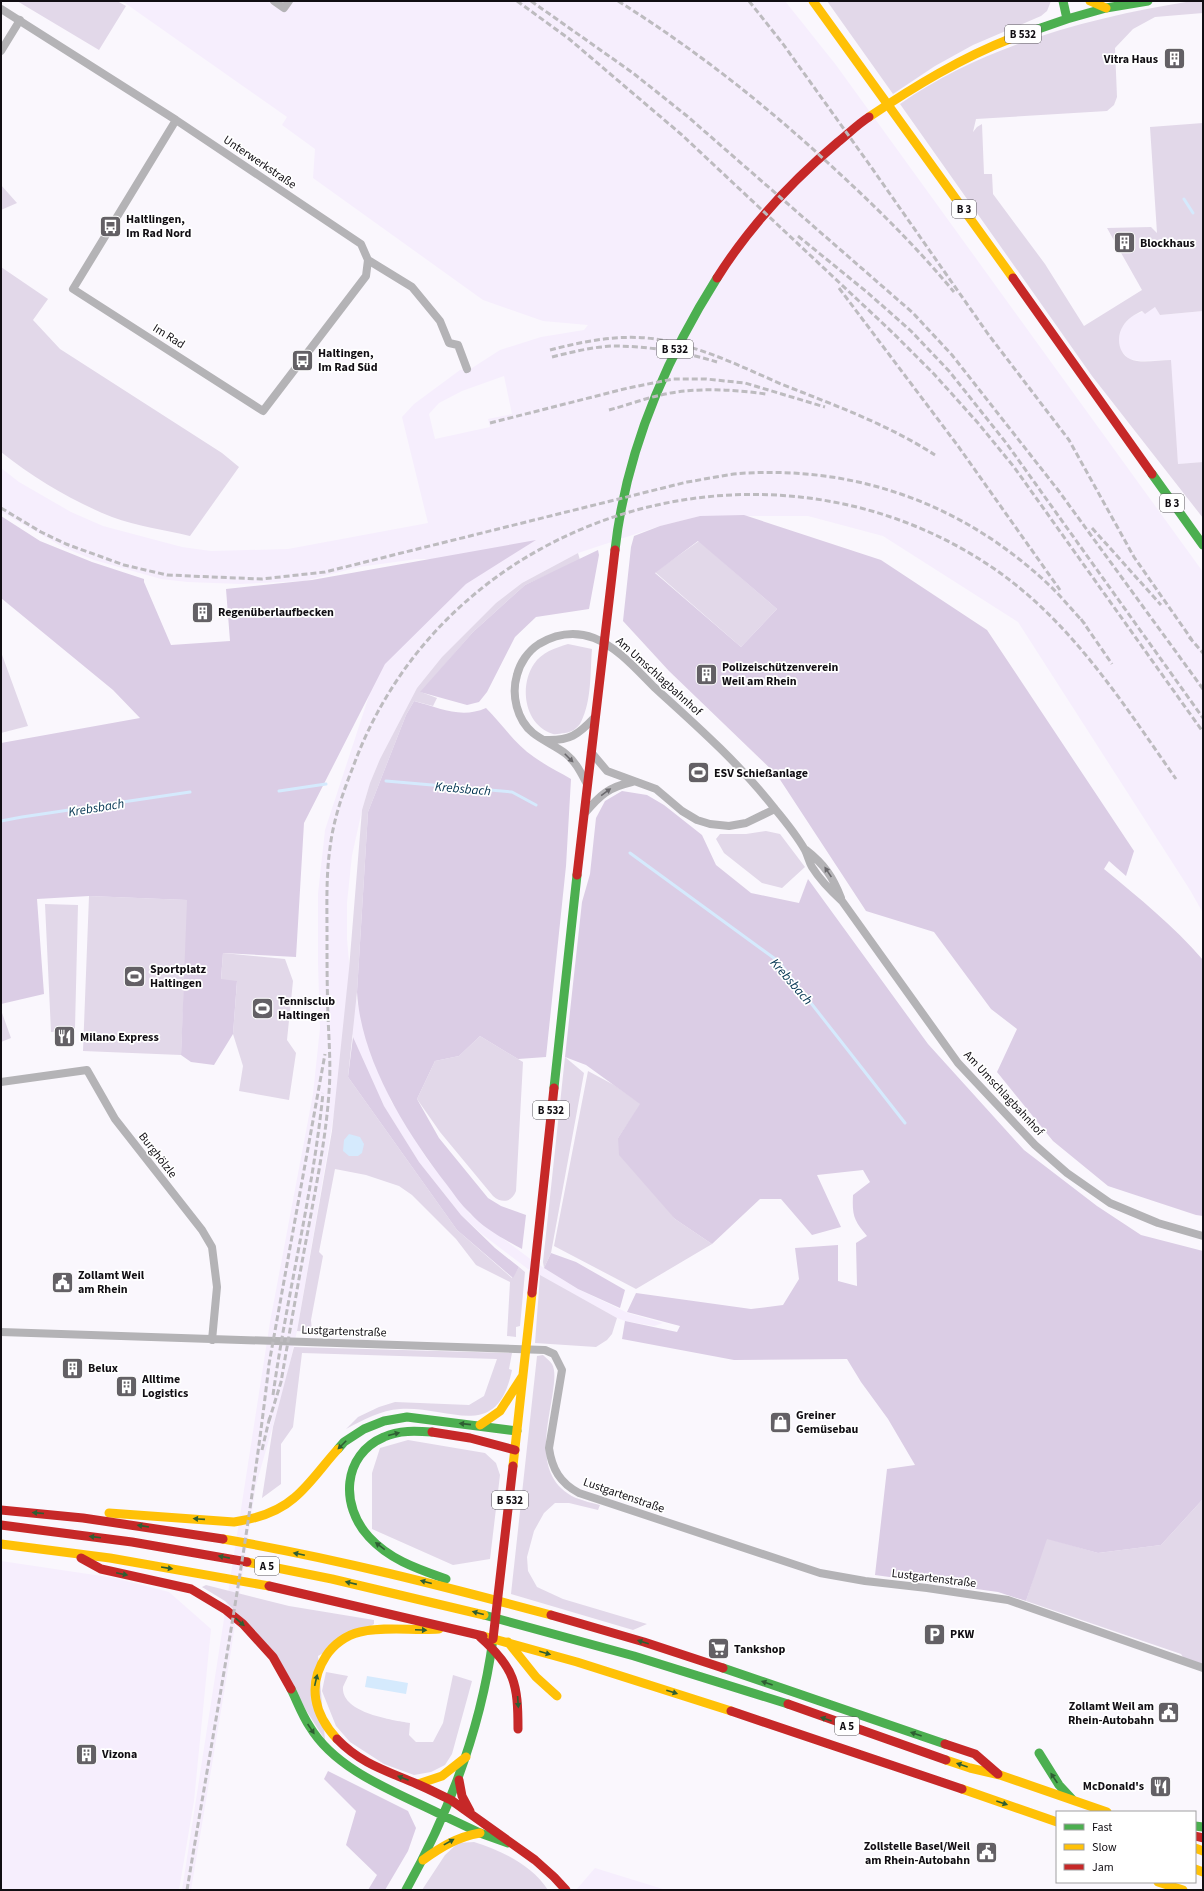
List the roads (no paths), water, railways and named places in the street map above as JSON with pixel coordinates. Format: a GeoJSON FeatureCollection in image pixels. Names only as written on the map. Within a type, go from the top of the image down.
{"type":"FeatureCollection","features":[{"type":"Feature","properties":{"kind":"main road","name":"B 3"},"geometry":{"type":"LineString","coordinates":[[813,1],[1203,545]]}},
{"type":"Feature","properties":{"kind":"main road"},"geometry":{"type":"LineString","coordinates":[[1063,1],[1068,19],[1106,8],[1148,1]]}},
{"type":"Feature","properties":{"kind":"main road"},"geometry":{"type":"LineString","coordinates":[[1090,1],[1106,8]]}},
{"type":"Feature","properties":{"kind":"main road","name":"B 532"},"geometry":{"type":"LineString","coordinates":[[406,1890],[423,1860],[459,1780],[484,1694],[495,1631],[587,784],[615,546],[625,490],[646,416],[669,361],[696,310],[735,250],[777,200],[804,172],[855,128],[914,87],[980,51],[1014,37],[1068,19]]}},
{"type":"Feature","properties":{"kind":"main road"},"geometry":{"type":"LineString","coordinates":[[480,1425],[497,1416],[504,1408],[523,1373]]}},
{"type":"Feature","properties":{"kind":"main road"},"geometry":{"type":"LineString","coordinates":[[75,1516],[88,1512],[234,1522],[253,1519],[274,1510],[294,1498],[344,1442],[364,1429],[384,1421],[407,1417],[480,1425],[517,1431]]}},
{"type":"Feature","properties":{"kind":"main road"},"geometry":{"type":"LineString","coordinates":[[477,1594],[453,1582],[402,1562],[370,1538],[353,1517],[349,1502],[349,1479],[356,1461],[370,1445],[390,1434],[401,1432],[414,1431],[461,1437],[515,1450]]}},
{"type":"Feature","properties":{"kind":"main road"},"geometry":{"type":"LineString","coordinates":[[1,1510],[75,1516],[220,1538],[398,1574],[477,1594],[646,1642],[975,1754],[1000,1775]]}},
{"type":"Feature","properties":{"kind":"main road","name":"A 5"},"geometry":{"type":"LineString","coordinates":[[1,1525],[112,1539],[212,1555],[342,1581],[463,1609],[695,1674],[970,1768],[1000,1775],[1104,1811]]}},
{"type":"Feature","properties":{"kind":"main road","name":"A 5"},"geometry":{"type":"LineString","coordinates":[[1,1544],[74,1553],[250,1582],[377,1609],[508,1642],[635,1679],[1055,1822]]}},
{"type":"Feature","properties":{"kind":"main road"},"geometry":{"type":"LineString","coordinates":[[74,1553],[101,1570],[191,1589],[226,1610],[243,1624],[273,1657],[310,1728],[332,1754],[360,1773],[444,1816],[480,1833],[515,1846]]}},
{"type":"Feature","properties":{"kind":"main road"},"geometry":{"type":"LineString","coordinates":[[452,1628],[424,1631],[386,1628],[358,1632],[336,1644],[319,1666],[314,1683],[314,1692],[320,1716],[336,1740],[360,1760],[418,1784],[451,1800],[472,1813],[543,1866],[566,1890]]}},
{"type":"Feature","properties":{"kind":"main road"},"geometry":{"type":"LineString","coordinates":[[477,1634],[496,1649],[509,1666],[517,1690],[518,1729]]}},
{"type":"Feature","properties":{"kind":"main road"},"geometry":{"type":"LineString","coordinates":[[508,1642],[536,1677],[557,1696]]}},
{"type":"Feature","properties":{"kind":"main road"},"geometry":{"type":"LineString","coordinates":[[1039,1753],[1059,1785],[1073,1800]]}},
{"type":"Feature","properties":{"kind":"main road"},"geometry":{"type":"LineString","coordinates":[[418,1784],[442,1776],[466,1757]]}},
{"type":"Feature","properties":{"kind":"main road"},"geometry":{"type":"LineString","coordinates":[[459,1780],[464,1800],[472,1813]]}},
{"type":"Feature","properties":{"kind":"main road"},"geometry":{"type":"LineString","coordinates":[[423,1860],[451,1840],[461,1836],[480,1833]]}},
{"type":"Feature","properties":{"kind":"main road"},"geometry":{"type":"LineString","coordinates":[[1161,1883],[1183,1890]]}},
{"type":"Feature","properties":{"kind":"street"},"geometry":{"type":"LineString","coordinates":[[274,1],[284,8],[289,1]]}},
{"type":"Feature","properties":{"kind":"street","name":"Unterwerkstraße"},"geometry":{"type":"LineString","coordinates":[[1,8],[176,120],[361,244],[368,260]]}},
{"type":"Feature","properties":{"kind":"street"},"geometry":{"type":"LineString","coordinates":[[1,51],[20,20]]}},
{"type":"Feature","properties":{"kind":"street","name":"Im Rad"},"geometry":{"type":"LineString","coordinates":[[176,120],[73,289],[263,411],[366,276],[368,260]]}},
{"type":"Feature","properties":{"kind":"street"},"geometry":{"type":"LineString","coordinates":[[368,260],[412,287],[440,321],[449,343],[458,345],[467,369]]}},
{"type":"Feature","properties":{"kind":"street","name":"Am Umschlagbahnhof"},"geometry":{"type":"LineString","coordinates":[[587,784],[572,760],[532,732],[526,726],[517,708],[514,683],[520,666],[536,646],[554,637],[574,633],[592,638],[609,646],[619,654],[736,765],[775,809],[805,850],[812,867],[842,901],[958,1063],[1035,1144],[1067,1173],[1110,1203],[1158,1223],[1203,1236]]}},
{"type":"Feature","properties":{"kind":"street"},"geometry":{"type":"LineString","coordinates":[[544,740],[566,739],[575,736],[595,716]]}},
{"type":"Feature","properties":{"kind":"street"},"geometry":{"type":"LineString","coordinates":[[591,752],[607,771],[656,789],[682,811],[697,820],[710,824],[729,826],[746,823],[775,809]]}},
{"type":"Feature","properties":{"kind":"street"},"geometry":{"type":"LineString","coordinates":[[584,813],[596,800],[611,788],[634,782]]}},
{"type":"Feature","properties":{"kind":"street","name":"Burghölzle"},"geometry":{"type":"LineString","coordinates":[[1,1082],[87,1070],[115,1120],[202,1230],[212,1247],[217,1286],[212,1340]]}},
{"type":"Feature","properties":{"kind":"street","name":"Lustgartenstraße"},"geometry":{"type":"LineString","coordinates":[[1,1332],[545,1350],[554,1354],[562,1370],[550,1448],[551,1460],[555,1472],[562,1482],[579,1493],[820,1573],[865,1581],[927,1588],[1008,1600],[1203,1668]]}},
{"type":"Feature","properties":{"kind":"water"},"geometry":{"type":"Polygon","coordinates":[[[349,1134],[360,1137],[364,1144],[362,1153],[358,1156],[349,1156],[343,1151],[344,1140],[349,1134]]]}},
{"type":"Feature","properties":{"kind":"water"},"geometry":{"type":"Polygon","coordinates":[[[367,1676],[408,1683],[406,1694],[365,1687],[367,1676]]]}},
{"type":"Feature","properties":{"kind":"waterway"},"geometry":{"type":"LineString","coordinates":[[1184,199],[1193,213]]}},
{"type":"Feature","properties":{"kind":"waterway","name":"Krebsbach"},"geometry":{"type":"LineString","coordinates":[[386,781],[512,792],[536,805]]}},
{"type":"Feature","properties":{"kind":"waterway","name":"Krebsbach"},"geometry":{"type":"LineString","coordinates":[[279,791],[326,784]]}},
{"type":"Feature","properties":{"kind":"waterway","name":"Krebsbach"},"geometry":{"type":"LineString","coordinates":[[1,821],[190,792]]}},
{"type":"Feature","properties":{"kind":"waterway","name":"Krebsbach"},"geometry":{"type":"LineString","coordinates":[[630,853],[778,961],[905,1123]]}},
{"type":"Feature","properties":{"kind":"railway"},"geometry":{"type":"LineString","coordinates":[[517,1],[568,38],[682,135],[893,333],[934,374],[978,423],[1014,467],[1203,732]]}},
{"type":"Feature","properties":{"kind":"railway"},"geometry":{"type":"LineString","coordinates":[[531,1],[633,73],[687,116],[913,313],[952,355],[1058,490],[1203,689]]}},
{"type":"Feature","properties":{"kind":"railway"},"geometry":{"type":"LineString","coordinates":[[618,1],[700,57],[777,118],[877,209],[909,241],[954,292]]}},
{"type":"Feature","properties":{"kind":"railway"},"geometry":{"type":"LineString","coordinates":[[749,1],[783,44],[988,334],[1069,440],[1134,557],[1192,640]]}},
{"type":"Feature","properties":{"kind":"railway"},"geometry":{"type":"LineString","coordinates":[[798,236],[868,293],[911,331],[949,371],[1007,444],[1203,718]]}},
{"type":"Feature","properties":{"kind":"railway"},"geometry":{"type":"LineString","coordinates":[[839,288],[958,446],[1060,590]]}},
{"type":"Feature","properties":{"kind":"railway"},"geometry":{"type":"LineString","coordinates":[[550,350],[589,341],[629,337],[655,339],[688,346],[720,357],[879,424],[935,455]]}},
{"type":"Feature","properties":{"kind":"railway"},"geometry":{"type":"LineString","coordinates":[[552,357],[597,347],[626,346],[666,350],[717,362]]}},
{"type":"Feature","properties":{"kind":"railway"},"geometry":{"type":"LineString","coordinates":[[490,423],[628,388],[673,379],[706,379],[745,383],[825,407]]}},
{"type":"Feature","properties":{"kind":"railway"},"geometry":{"type":"LineString","coordinates":[[609,410],[660,395],[677,392],[722,390],[766,394]]}},
{"type":"Feature","properties":{"kind":"railway"},"geometry":{"type":"LineString","coordinates":[[1,508],[41,532],[66,544],[124,565],[167,575],[262,579],[325,572],[687,482],[724,475],[747,473],[789,473],[830,477],[870,485],[909,497],[946,513],[982,533],[1016,557],[1048,584],[1085,624]]}},
{"type":"Feature","properties":{"kind":"railway"},"geometry":{"type":"LineString","coordinates":[[269,1421],[281,1382],[326,1126],[330,1073],[327,984],[327,880],[331,838],[339,807],[353,767],[398,678],[461,605],[538,550],[625,513],[718,496],[814,499],[908,523],[996,570],[1024,591],[1073,640],[1095,666],[1116,693],[1176,779]]}},
{"type":"Feature","properties":{"kind":"railway"},"geometry":{"type":"LineString","coordinates":[[1092,528],[1161,605]]}},
{"type":"Feature","properties":{"kind":"railway"},"geometry":{"type":"LineString","coordinates":[[1081,619],[1112,664]]}},
{"type":"Feature","properties":{"kind":"railway"},"geometry":{"type":"LineString","coordinates":[[1189,637],[1203,653]]}},
{"type":"Feature","properties":{"kind":"railway"},"geometry":{"type":"LineString","coordinates":[[187,1890],[242,1562],[269,1364],[325,1054]]}},
{"type":"Feature","properties":{"kind":"railway"},"geometry":{"type":"LineString","coordinates":[[273,1395],[285,1319],[313,1169],[323,1093]]}},
{"type":"Feature","properties":{"kind":"railway"},"geometry":{"type":"LineString","coordinates":[[262,1450],[270,1416]]}},
{"type":"Feature","properties":{"kind":"place","name":"Vitra Haus"},"geometry":{"type":"Point","coordinates":[1174,59]}},
{"type":"Feature","properties":{"kind":"place","name":"Haltlingen, Im Rad Nord"},"geometry":{"type":"Point","coordinates":[111,226]}},
{"type":"Feature","properties":{"kind":"place","name":"Blockhaus"},"geometry":{"type":"Point","coordinates":[1125,243]}},
{"type":"Feature","properties":{"kind":"place","name":"Haltingen, Im Rad Süd"},"geometry":{"type":"Point","coordinates":[302,360]}},
{"type":"Feature","properties":{"kind":"place","name":"Regenüberlaufbecken"},"geometry":{"type":"Point","coordinates":[203,612]}},
{"type":"Feature","properties":{"kind":"place","name":"Polizeischützenverein Weil am Rhein"},"geometry":{"type":"Point","coordinates":[707,674]}},
{"type":"Feature","properties":{"kind":"place","name":"ESV Schießanlage"},"geometry":{"type":"Point","coordinates":[698,773]}},
{"type":"Feature","properties":{"kind":"place","name":"Sportplatz Haltingen"},"geometry":{"type":"Point","coordinates":[135,976]}},
{"type":"Feature","properties":{"kind":"place","name":"Tennisclub Haltingen"},"geometry":{"type":"Point","coordinates":[263,1008]}},
{"type":"Feature","properties":{"kind":"place","name":"Milano Express"},"geometry":{"type":"Point","coordinates":[65,1037]}},
{"type":"Feature","properties":{"kind":"place","name":"Zollamt Weil am Rhein"},"geometry":{"type":"Point","coordinates":[62,1282]}},
{"type":"Feature","properties":{"kind":"place","name":"Belux"},"geometry":{"type":"Point","coordinates":[72,1368]}},
{"type":"Feature","properties":{"kind":"place","name":"Alltime Logistics"},"geometry":{"type":"Point","coordinates":[126,1386]}},
{"type":"Feature","properties":{"kind":"place","name":"Greiner Gemüsebau"},"geometry":{"type":"Point","coordinates":[780,1422]}},
{"type":"Feature","properties":{"kind":"place","name":"PKW"},"geometry":{"type":"Point","coordinates":[934,1634]}},
{"type":"Feature","properties":{"kind":"place","name":"Tankshop"},"geometry":{"type":"Point","coordinates":[718,1649]}},
{"type":"Feature","properties":{"kind":"place","name":"Zollamt Weil am Rhein-Autobahn"},"geometry":{"type":"Point","coordinates":[1169,1713]}},
{"type":"Feature","properties":{"kind":"place","name":"Vizona"},"geometry":{"type":"Point","coordinates":[87,1754]}},
{"type":"Feature","properties":{"kind":"place","name":"McDonald's"},"geometry":{"type":"Point","coordinates":[1160,1786]}},
{"type":"Feature","properties":{"kind":"place","name":"Zollstelle Basel/Weil am Rhein-Autobahn"},"geometry":{"type":"Point","coordinates":[986,1853]}}]}
